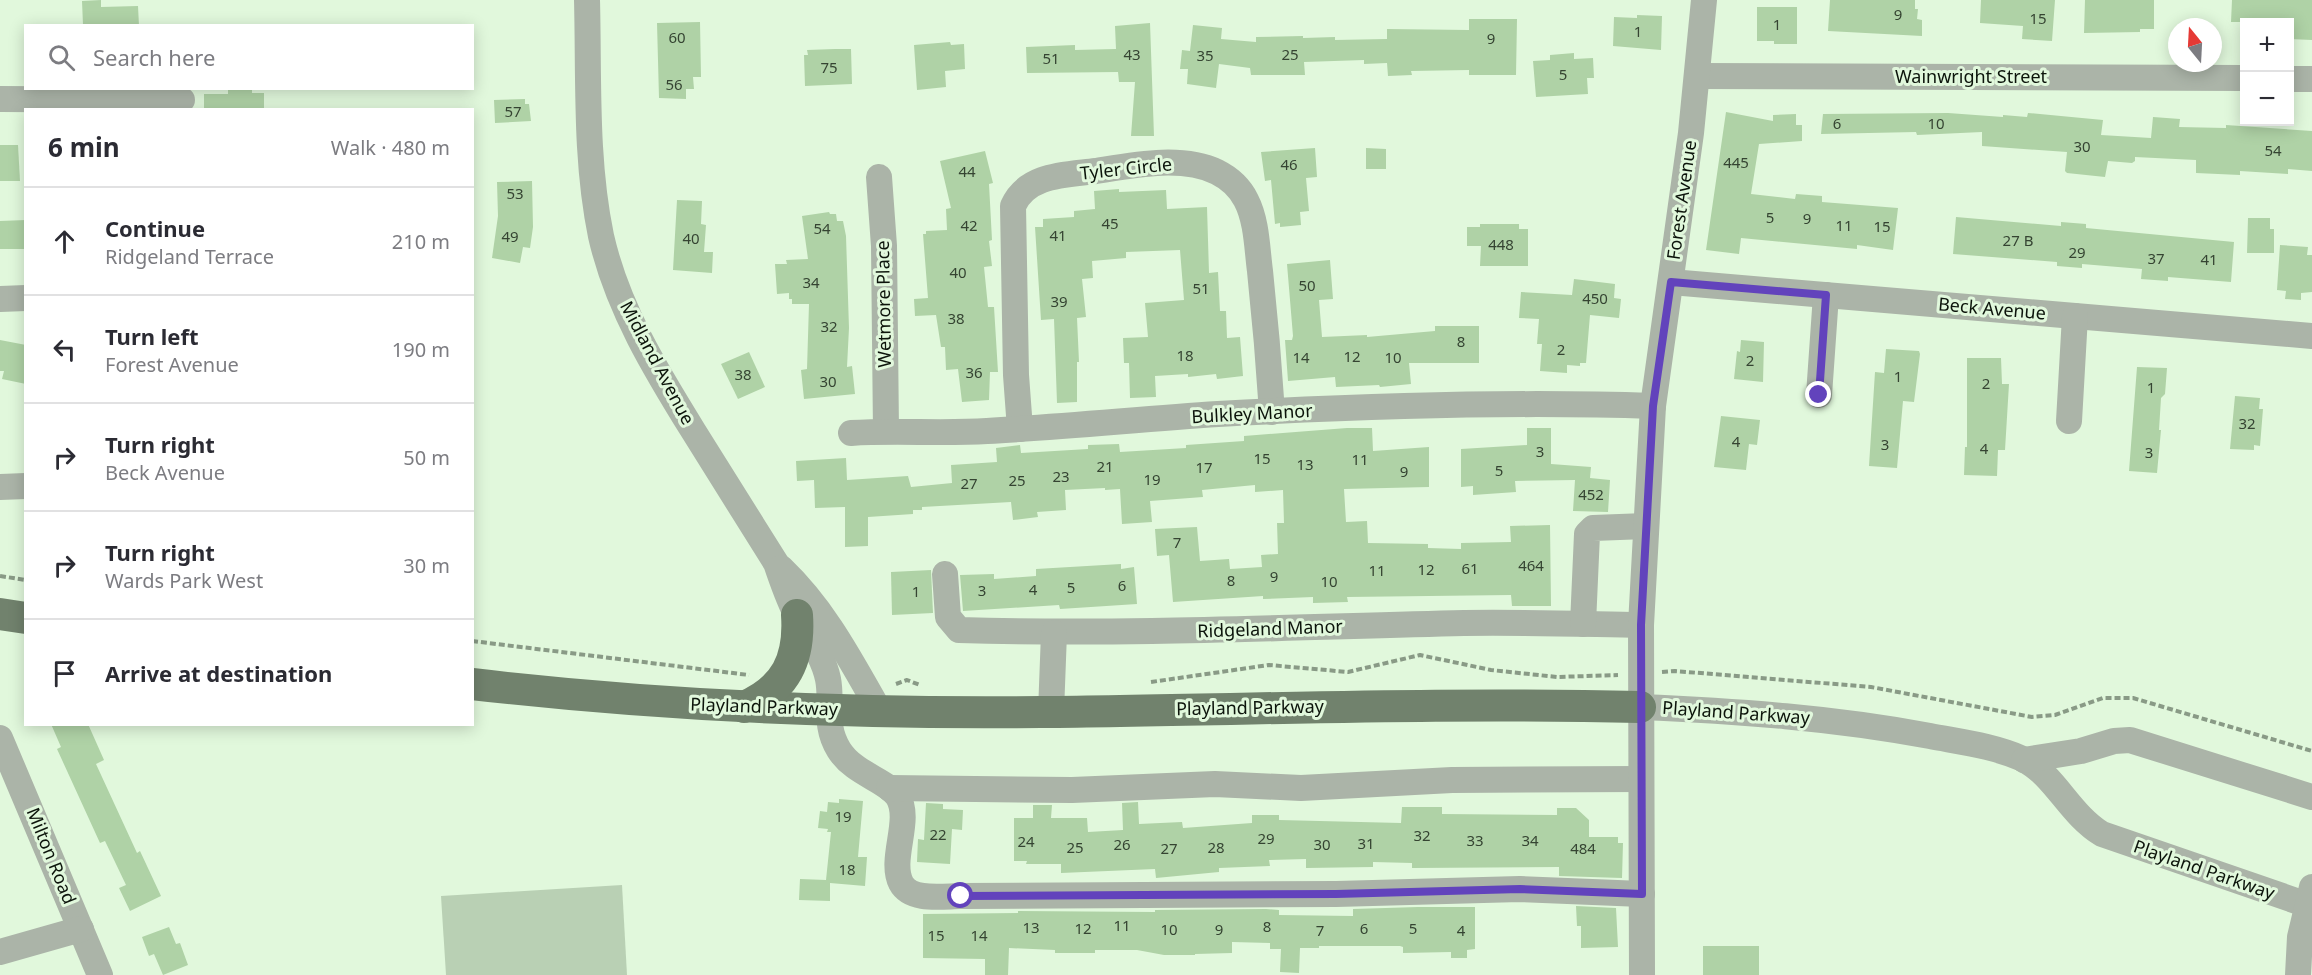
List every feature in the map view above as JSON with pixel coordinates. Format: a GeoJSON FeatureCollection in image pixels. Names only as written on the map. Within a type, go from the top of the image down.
{"type":"FeatureCollection","features":[{"type":"Feature","properties":{"kind":"main road"},"geometry":{"type":"LineString","coordinates":[[0,614],[24,618]]}},
{"type":"Feature","properties":{"kind":"main road"},"geometry":{"type":"LineString","coordinates":[[744,707],[762,699],[785,676],[798,636],[797,615]]}},
{"type":"Feature","properties":{"kind":"main road","name":"Playland Parkway"},"geometry":{"type":"LineString","coordinates":[[474,684],[629,699],[828,710],[1052,712],[1432,705],[1640,707]]}},
{"type":"Feature","properties":{"kind":"street","name":"Midland Avenue"},"geometry":{"type":"LineString","coordinates":[[588,0],[594,191],[601,236],[613,276],[627,312],[667,387],[776,563],[785,591],[826,668],[829,683],[828,710],[831,731],[838,750],[852,766],[889,788]]}},
{"type":"Feature","properties":{"kind":"street","name":"Forest Avenue"},"geometry":{"type":"LineString","coordinates":[[1642,975],[1641,625],[1653,406],[1697,76],[1704,0]]}},
{"type":"Feature","properties":{"kind":"street","name":"Wainwright Street"},"geometry":{"type":"LineString","coordinates":[[1697,76],[2240,78]]}},
{"type":"Feature","properties":{"kind":"street"},"geometry":{"type":"LineString","coordinates":[[2294,79],[2312,79]]}},
{"type":"Feature","properties":{"kind":"street"},"geometry":{"type":"LineString","coordinates":[[0,99],[182,99]]}},
{"type":"Feature","properties":{"kind":"street","name":"Tyler Circle"},"geometry":{"type":"LineString","coordinates":[[1020,429],[1016,375],[1013,218],[1013,206],[1017,197],[1026,188],[1048,178],[1151,164],[1176,163],[1201,166],[1216,171],[1228,178],[1247,201],[1257,242],[1268,341],[1272,412]]}},
{"type":"Feature","properties":{"kind":"street","name":"Wetmore Place"},"geometry":{"type":"LineString","coordinates":[[879,177],[884,246],[886,431]]}},
{"type":"Feature","properties":{"kind":"street","name":"Beck Avenue"},"geometry":{"type":"LineString","coordinates":[[1671,282],[2312,336]]}},
{"type":"Feature","properties":{"kind":"street"},"geometry":{"type":"LineString","coordinates":[[1819,395],[1826,295]]}},
{"type":"Feature","properties":{"kind":"street"},"geometry":{"type":"LineString","coordinates":[[0,299],[24,298]]}},
{"type":"Feature","properties":{"kind":"street"},"geometry":{"type":"LineString","coordinates":[[2070,421],[2075,316]]}},
{"type":"Feature","properties":{"kind":"street","name":"Bulkley Manor"},"geometry":{"type":"LineString","coordinates":[[851,433],[886,431],[955,433],[1272,412],[1546,404],[1653,406]]}},
{"type":"Feature","properties":{"kind":"street"},"geometry":{"type":"LineString","coordinates":[[0,487],[24,486]]}},
{"type":"Feature","properties":{"kind":"street"},"geometry":{"type":"LineString","coordinates":[[1583,624],[1587,534],[1593,528],[1646,526]]}},
{"type":"Feature","properties":{"kind":"street","name":"Midland Avenue"},"geometry":{"type":"LineString","coordinates":[[776,563],[801,587],[822,613],[846,650],[879,710]]}},
{"type":"Feature","properties":{"kind":"street","name":"Ridgeland Manor"},"geometry":{"type":"LineString","coordinates":[[945,574],[948,617],[959,630],[1054,633],[1227,631],[1466,623],[1641,625]]}},
{"type":"Feature","properties":{"kind":"street"},"geometry":{"type":"LineString","coordinates":[[1052,712],[1054,633]]}},
{"type":"Feature","properties":{"kind":"street","name":"Playland Parkway"},"geometry":{"type":"LineString","coordinates":[[1640,707],[1777,715],[1867,725],[1977,745],[2024,760],[2040,770],[2083,820],[2102,834],[2310,896],[2300,937],[2298,975]]}},
{"type":"Feature","properties":{"kind":"street","name":"Milton Road"},"geometry":{"type":"LineString","coordinates":[[0,738],[100,975]]}},
{"type":"Feature","properties":{"kind":"street","name":"Playland Parkway"},"geometry":{"type":"LineString","coordinates":[[2024,760],[2081,751],[2114,741],[2130,740],[2312,797]]}},
{"type":"Feature","properties":{"kind":"street"},"geometry":{"type":"LineString","coordinates":[[889,788],[1072,790],[1215,784],[1301,788],[1452,780],[1641,779]]}},
{"type":"Feature","properties":{"kind":"street"},"geometry":{"type":"LineString","coordinates":[[889,788],[898,797],[902,808],[898,858],[902,883],[919,896],[1336,894],[1510,889],[1642,894]]}},
{"type":"Feature","properties":{"kind":"street"},"geometry":{"type":"LineString","coordinates":[[0,952],[81,929]]}},
{"type":"Feature","properties":{"kind":"path"},"geometry":{"type":"LineString","coordinates":[[0,576],[24,580]]}},
{"type":"Feature","properties":{"kind":"path"},"geometry":{"type":"LineString","coordinates":[[1641,674],[1674,671],[1871,687],[2032,717],[2055,715],[2103,698],[2133,698],[2312,751]]}},
{"type":"Feature","properties":{"kind":"green space"},"geometry":{"type":"Polygon","coordinates":[[[622,885],[627,975],[446,975],[441,896],[622,885]]]}},
{"type":"Feature","properties":{"kind":"building"},"geometry":{"type":"Polygon","coordinates":[[[101,0],[101,7],[138,6],[139,24],[83,24],[82,1],[101,0]]]}},
{"type":"Feature","properties":{"kind":"building"},"geometry":{"type":"Polygon","coordinates":[[[1830,0],[1915,0],[1915,9],[1918,9],[1917,19],[1922,20],[1922,36],[1828,31],[1830,0]]]}},
{"type":"Feature","properties":{"kind":"building"},"geometry":{"type":"Polygon","coordinates":[[[1981,0],[2055,0],[2052,41],[2022,39],[2023,26],[1980,23],[1981,0]]]}},
{"type":"Feature","properties":{"kind":"building"},"geometry":{"type":"Polygon","coordinates":[[[2085,0],[2154,0],[2154,29],[2140,29],[2140,32],[2084,33],[2085,0]]]}},
{"type":"Feature","properties":{"kind":"building"},"geometry":{"type":"Polygon","coordinates":[[[2232,0],[2312,0],[2312,40],[2294,39],[2294,18],[2240,18],[2240,22],[2231,22],[2232,0]]]}},
{"type":"Feature","properties":{"kind":"building"},"geometry":{"type":"Polygon","coordinates":[[[1757,7],[1797,7],[1797,44],[1757,41],[1757,7]]]}},
{"type":"Feature","properties":{"kind":"building"},"geometry":{"type":"Polygon","coordinates":[[[1637,15],[1662,16],[1661,50],[1613,46],[1614,17],[1637,18],[1637,15]]]}},
{"type":"Feature","properties":{"kind":"building"},"geometry":{"type":"Polygon","coordinates":[[[1469,19],[1517,19],[1516,75],[1469,75],[1469,70],[1411,71],[1412,75],[1388,76],[1387,63],[1364,64],[1364,60],[1304,62],[1305,75],[1251,75],[1250,68],[1219,64],[1216,88],[1187,84],[1188,69],[1180,69],[1182,50],[1190,51],[1193,25],[1222,28],[1221,39],[1256,42],[1256,37],[1387,39],[1387,29],[1469,30],[1469,19]]]}},
{"type":"Feature","properties":{"kind":"building"},"geometry":{"type":"Polygon","coordinates":[[[700,22],[701,77],[693,77],[694,89],[686,89],[686,99],[659,98],[657,23],[700,22]]]}},
{"type":"Feature","properties":{"kind":"building"},"geometry":{"type":"Polygon","coordinates":[[[1150,23],[1154,136],[1131,136],[1135,82],[1119,82],[1118,72],[1027,73],[1026,47],[1075,45],[1075,50],[1116,49],[1115,26],[1150,23]]]}},
{"type":"Feature","properties":{"kind":"building"},"geometry":{"type":"Polygon","coordinates":[[[950,42],[951,45],[964,44],[965,69],[945,71],[946,87],[917,90],[914,45],[950,42]]]}},
{"type":"Feature","properties":{"kind":"building"},"geometry":{"type":"Polygon","coordinates":[[[851,49],[852,84],[805,86],[804,55],[808,55],[807,50],[851,49]]]}},
{"type":"Feature","properties":{"kind":"building"},"geometry":{"type":"Polygon","coordinates":[[[1574,53],[1574,59],[1593,58],[1594,78],[1587,78],[1588,94],[1536,97],[1533,61],[1550,60],[1550,55],[1574,53]]]}},
{"type":"Feature","properties":{"kind":"building"},"geometry":{"type":"Polygon","coordinates":[[[228,90],[252,90],[252,93],[264,93],[264,108],[204,108],[204,94],[228,94],[228,90]]]}},
{"type":"Feature","properties":{"kind":"building"},"geometry":{"type":"Polygon","coordinates":[[[525,99],[525,104],[529,104],[531,121],[495,123],[494,100],[525,99]]]}},
{"type":"Feature","properties":{"kind":"building"},"geometry":{"type":"Polygon","coordinates":[[[1726,112],[1773,121],[1773,115],[1796,114],[1796,125],[1802,125],[1802,141],[1759,144],[1751,194],[1795,199],[1796,194],[1822,196],[1822,202],[1898,208],[1893,250],[1857,245],[1857,249],[1741,238],[1739,254],[1706,250],[1726,112]]]}},
{"type":"Feature","properties":{"kind":"building"},"geometry":{"type":"Polygon","coordinates":[[[1948,113],[2027,117],[2028,113],[2103,120],[2101,135],[2151,138],[2153,117],[2180,119],[2179,127],[2226,128],[2226,125],[2312,131],[2312,171],[2288,169],[2288,174],[2240,171],[2240,175],[2196,173],[2196,160],[2135,157],[2132,163],[2108,161],[2105,177],[2067,173],[2065,171],[2067,152],[1982,146],[1982,132],[1917,135],[1916,132],[1821,134],[1823,114],[1948,113]]]}},
{"type":"Feature","properties":{"kind":"building"},"geometry":{"type":"Polygon","coordinates":[[[0,145],[18,145],[20,181],[0,181],[0,145]]]}},
{"type":"Feature","properties":{"kind":"building"},"geometry":{"type":"Polygon","coordinates":[[[1315,148],[1317,177],[1306,178],[1309,211],[1300,212],[1301,225],[1280,227],[1280,223],[1275,224],[1271,180],[1265,181],[1261,152],[1315,148]]]}},
{"type":"Feature","properties":{"kind":"building"},"geometry":{"type":"Polygon","coordinates":[[[1366,148],[1386,149],[1386,169],[1366,169],[1366,148]]]}},
{"type":"Feature","properties":{"kind":"building"},"geometry":{"type":"Polygon","coordinates":[[[985,151],[993,183],[989,184],[992,240],[989,241],[992,266],[984,267],[988,307],[994,307],[998,372],[990,372],[989,400],[962,402],[958,369],[946,370],[945,347],[941,347],[936,315],[915,316],[914,299],[928,298],[923,234],[926,234],[926,231],[947,230],[946,209],[951,208],[940,161],[985,151]]]}},
{"type":"Feature","properties":{"kind":"building"},"geometry":{"type":"Polygon","coordinates":[[[532,181],[533,227],[530,248],[523,247],[520,263],[492,258],[498,216],[497,182],[532,181]]]}},
{"type":"Feature","properties":{"kind":"building"},"geometry":{"type":"Polygon","coordinates":[[[1119,189],[1119,192],[1166,190],[1167,209],[1207,207],[1209,273],[1218,272],[1220,311],[1226,311],[1227,338],[1240,337],[1243,376],[1217,379],[1216,374],[1188,377],[1188,374],[1155,376],[1156,397],[1130,398],[1129,363],[1124,363],[1123,338],[1148,337],[1145,303],[1184,300],[1180,250],[1126,252],[1126,258],[1092,261],[1093,278],[1082,279],[1086,317],[1077,318],[1079,362],[1077,362],[1077,402],[1057,403],[1054,319],[1041,320],[1035,227],[1043,227],[1043,219],[1074,217],[1074,211],[1095,209],[1094,191],[1119,189]]]}},
{"type":"Feature","properties":{"kind":"building"},"geometry":{"type":"Polygon","coordinates":[[[677,200],[702,201],[701,224],[706,225],[704,252],[713,252],[712,273],[673,270],[677,200]]]}},
{"type":"Feature","properties":{"kind":"building"},"geometry":{"type":"Polygon","coordinates":[[[829,212],[836,214],[837,221],[843,221],[846,236],[849,328],[847,367],[852,366],[855,394],[804,399],[801,370],[807,369],[809,304],[792,304],[789,293],[777,294],[775,264],[787,264],[786,260],[808,259],[802,216],[829,212]]]}},
{"type":"Feature","properties":{"kind":"building"},"geometry":{"type":"Polygon","coordinates":[[[1956,217],[2061,226],[2061,222],[2086,224],[2086,228],[2234,242],[2231,282],[2168,277],[2168,281],[2141,279],[2142,269],[2082,264],[2082,268],[2057,266],[2057,262],[1953,254],[1956,217]]]}},
{"type":"Feature","properties":{"kind":"building"},"geometry":{"type":"Polygon","coordinates":[[[2248,218],[2270,218],[2270,229],[2274,229],[2274,253],[2247,253],[2248,218]]]}},
{"type":"Feature","properties":{"kind":"building"},"geometry":{"type":"Polygon","coordinates":[[[24,220],[24,249],[0,249],[0,221],[24,220]]]}},
{"type":"Feature","properties":{"kind":"building"},"geometry":{"type":"Polygon","coordinates":[[[1480,224],[1519,224],[1519,229],[1528,229],[1528,266],[1480,266],[1481,246],[1467,246],[1467,227],[1480,227],[1480,224]]]}},
{"type":"Feature","properties":{"kind":"building"},"geometry":{"type":"Polygon","coordinates":[[[2280,245],[2308,247],[2307,255],[2312,255],[2312,292],[2301,293],[2301,300],[2285,299],[2286,291],[2277,290],[2280,245]]]}},
{"type":"Feature","properties":{"kind":"building"},"geometry":{"type":"Polygon","coordinates":[[[1330,260],[1333,299],[1319,300],[1322,337],[1367,335],[1367,337],[1435,331],[1435,326],[1479,326],[1479,363],[1409,363],[1411,384],[1380,387],[1379,385],[1336,387],[1335,377],[1288,381],[1285,340],[1292,340],[1293,336],[1287,264],[1330,260]]]}},
{"type":"Feature","properties":{"kind":"building"},"geometry":{"type":"Polygon","coordinates":[[[1574,279],[1615,284],[1614,298],[1621,299],[1619,318],[1590,315],[1586,363],[1580,363],[1580,366],[1567,365],[1567,373],[1540,371],[1542,344],[1537,344],[1539,319],[1519,318],[1521,292],[1572,295],[1574,279]]]}},
{"type":"Feature","properties":{"kind":"building"},"geometry":{"type":"Polygon","coordinates":[[[0,340],[24,345],[24,384],[2,379],[4,371],[0,371],[0,340]]]}},
{"type":"Feature","properties":{"kind":"building"},"geometry":{"type":"Polygon","coordinates":[[[1741,340],[1764,342],[1763,382],[1734,379],[1737,351],[1740,352],[1741,340]]]}},
{"type":"Feature","properties":{"kind":"building"},"geometry":{"type":"Polygon","coordinates":[[[1886,349],[1919,351],[1920,354],[1914,402],[1903,401],[1897,468],[1869,466],[1875,372],[1884,373],[1886,349]]]}},
{"type":"Feature","properties":{"kind":"building"},"geometry":{"type":"Polygon","coordinates":[[[749,352],[765,387],[738,399],[721,364],[749,352]]]}},
{"type":"Feature","properties":{"kind":"building"},"geometry":{"type":"Polygon","coordinates":[[[1967,358],[2001,358],[2002,384],[2009,384],[2005,450],[1998,450],[1997,476],[1964,475],[1965,447],[1967,447],[1967,358]]]}},
{"type":"Feature","properties":{"kind":"building"},"geometry":{"type":"Polygon","coordinates":[[[2137,367],[2167,368],[2165,394],[2161,398],[2157,473],[2129,471],[2137,367]]]}},
{"type":"Feature","properties":{"kind":"building"},"geometry":{"type":"Polygon","coordinates":[[[2235,396],[2260,398],[2259,409],[2263,409],[2260,446],[2254,445],[2254,450],[2230,449],[2235,396]]]}},
{"type":"Feature","properties":{"kind":"building"},"geometry":{"type":"Polygon","coordinates":[[[1721,416],[1760,420],[1757,445],[1749,444],[1746,470],[1714,467],[1721,416]]]}},
{"type":"Feature","properties":{"kind":"building"},"geometry":{"type":"Polygon","coordinates":[[[1372,428],[1373,451],[1429,447],[1429,487],[1344,489],[1346,522],[1367,521],[1368,543],[1428,544],[1428,548],[1461,549],[1461,543],[1511,542],[1510,526],[1550,525],[1551,606],[1512,606],[1511,595],[1347,597],[1348,602],[1313,603],[1313,597],[1263,599],[1263,596],[1173,602],[1169,555],[1157,556],[1155,529],[1197,527],[1200,561],[1229,559],[1230,569],[1262,567],[1261,555],[1278,554],[1277,523],[1284,523],[1283,490],[1255,492],[1255,485],[1202,490],[1203,497],[1150,501],[1152,522],[1122,524],[1120,489],[1065,490],[1066,510],[1037,512],[1038,517],[1013,520],[1011,502],[922,507],[922,510],[913,510],[913,514],[868,517],[868,546],[845,547],[845,507],[815,508],[814,480],[797,481],[796,461],[846,458],[847,480],[908,476],[911,487],[952,483],[951,465],[997,462],[996,448],[1020,445],[1021,453],[1088,449],[1088,445],[1119,444],[1120,452],[1186,448],[1186,445],[1244,441],[1244,436],[1372,428]]]}},
{"type":"Feature","properties":{"kind":"building"},"geometry":{"type":"Polygon","coordinates":[[[1527,428],[1551,428],[1551,464],[1591,467],[1590,478],[1610,480],[1608,512],[1573,511],[1575,480],[1515,481],[1516,492],[1473,495],[1473,486],[1461,487],[1461,449],[1527,445],[1527,428]]]}},
{"type":"Feature","properties":{"kind":"building"},"geometry":{"type":"Polygon","coordinates":[[[1121,564],[1121,569],[1134,567],[1137,604],[1060,609],[1059,605],[963,611],[960,575],[994,574],[994,579],[1036,576],[1036,569],[1121,564]]]}},
{"type":"Feature","properties":{"kind":"building"},"geometry":{"type":"Polygon","coordinates":[[[931,570],[933,613],[892,615],[891,572],[931,570]]]}},
{"type":"Feature","properties":{"kind":"building"},"geometry":{"type":"Polygon","coordinates":[[[52,726],[89,726],[104,760],[96,764],[137,853],[140,851],[161,896],[130,911],[119,888],[126,885],[105,841],[100,843],[57,749],[61,747],[52,726]]]}},
{"type":"Feature","properties":{"kind":"building"},"geometry":{"type":"Polygon","coordinates":[[[839,799],[863,801],[858,857],[867,857],[865,886],[830,883],[830,901],[799,900],[800,879],[826,880],[831,832],[827,832],[828,829],[818,828],[820,811],[827,812],[828,802],[839,803],[839,799]]]}},
{"type":"Feature","properties":{"kind":"building"},"geometry":{"type":"Polygon","coordinates":[[[1138,802],[1139,824],[1182,822],[1183,828],[1252,823],[1252,815],[1279,815],[1279,820],[1401,823],[1402,807],[1442,807],[1442,814],[1557,815],[1557,808],[1576,808],[1589,820],[1589,837],[1618,837],[1618,843],[1623,843],[1622,878],[1559,876],[1559,867],[1412,868],[1412,863],[1373,862],[1373,867],[1306,868],[1306,859],[1269,860],[1270,866],[1219,868],[1219,872],[1156,878],[1155,869],[1061,873],[1061,864],[1026,864],[1027,861],[1014,861],[1014,818],[1033,818],[1033,805],[1052,805],[1051,818],[1087,818],[1088,832],[1123,830],[1122,803],[1138,802]]]}},
{"type":"Feature","properties":{"kind":"building"},"geometry":{"type":"Polygon","coordinates":[[[926,803],[943,804],[943,809],[963,810],[962,830],[952,829],[950,864],[917,862],[918,839],[924,840],[926,803]]]}},
{"type":"Feature","properties":{"kind":"building"},"geometry":{"type":"Polygon","coordinates":[[[1576,906],[1616,908],[1618,947],[1581,948],[1581,926],[1577,926],[1576,906]]]}},
{"type":"Feature","properties":{"kind":"building"},"geometry":{"type":"Polygon","coordinates":[[[1475,907],[1475,949],[1467,950],[1467,958],[1451,958],[1451,952],[1403,953],[1403,947],[1400,946],[1300,948],[1299,973],[1280,972],[1281,949],[1270,949],[1270,943],[1232,942],[1232,953],[1195,955],[1164,955],[1137,950],[1055,953],[1055,950],[1009,948],[1008,975],[985,975],[985,959],[923,958],[923,914],[1266,909],[1279,910],[1279,915],[1353,916],[1353,909],[1475,907]]]}},
{"type":"Feature","properties":{"kind":"building"},"geometry":{"type":"Polygon","coordinates":[[[169,927],[176,944],[180,943],[188,965],[163,975],[154,954],[149,956],[142,937],[169,927]]]}},
{"type":"Feature","properties":{"kind":"building"},"geometry":{"type":"Polygon","coordinates":[[[1703,946],[1759,946],[1759,975],[1703,975],[1703,946]]]}},
{"type":"Feature","properties":{"kind":"route"},"geometry":{"type":"LineString","coordinates":[[961,896],[1336,894],[1520,889],[1642,894],[1641,625],[1653,406],[1671,282],[1826,295],[1819,395]]}}]}
